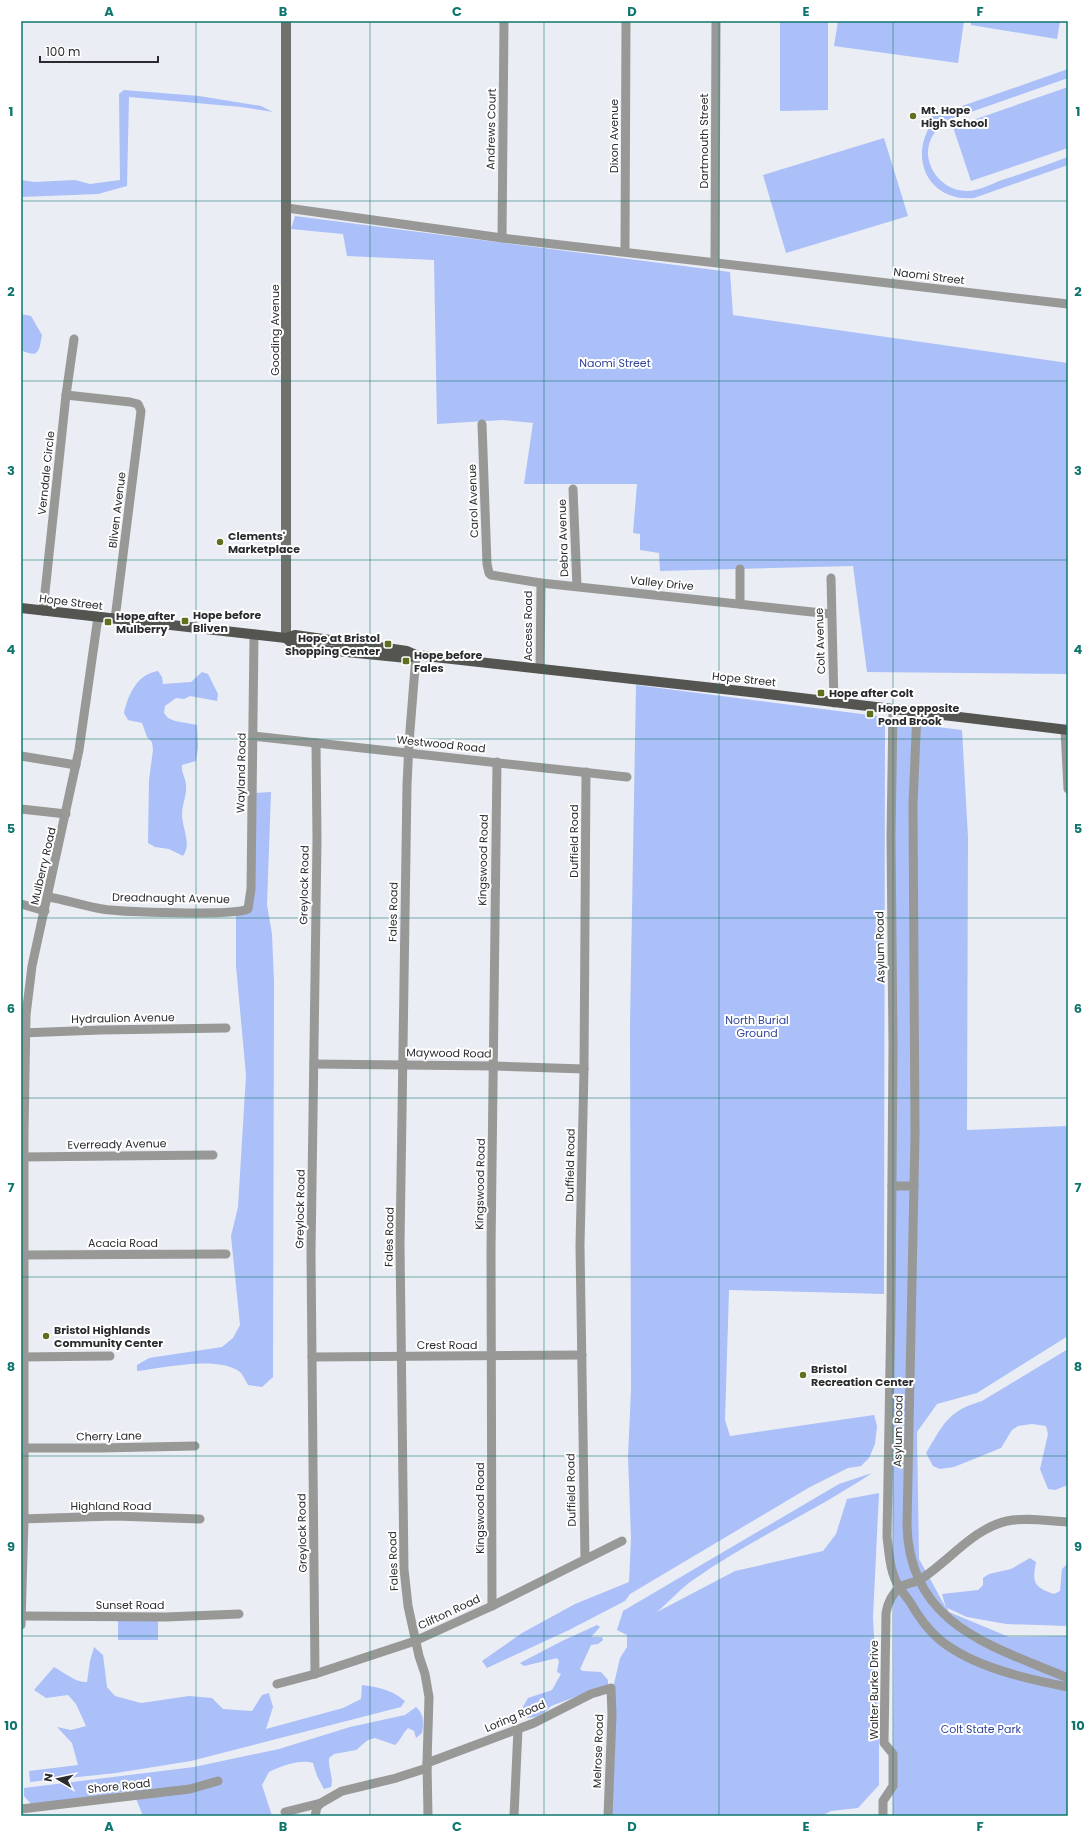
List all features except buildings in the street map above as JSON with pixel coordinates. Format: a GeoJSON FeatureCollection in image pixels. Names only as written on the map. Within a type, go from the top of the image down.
{"type":"FeatureCollection","features":[{"type":"Feature","properties":{"kind":"main road","name":"Gooding Avenue"},"geometry":{"type":"LineString","coordinates":[[286,21],[286,638]]}},
{"type":"Feature","properties":{"kind":"main road","name":"Hope Street"},"geometry":{"type":"LineString","coordinates":[[21,608],[286,638],[296,647],[407,658],[416,655],[1066,730]]}},
{"type":"Feature","properties":{"kind":"street","name":"Andrews Court"},"geometry":{"type":"LineString","coordinates":[[502,238],[504,21]]}},
{"type":"Feature","properties":{"kind":"street","name":"Dixon Avenue"},"geometry":{"type":"LineString","coordinates":[[625,251],[626,21]]}},
{"type":"Feature","properties":{"kind":"street","name":"Dartmouth Street"},"geometry":{"type":"LineString","coordinates":[[715,262],[716,21]]}},
{"type":"Feature","properties":{"kind":"street","name":"Naomi Street"},"geometry":{"type":"LineString","coordinates":[[287,208],[502,238],[625,251],[1068,304]]}},
{"type":"Feature","properties":{"kind":"street","name":"Verndale Circle"},"geometry":{"type":"LineString","coordinates":[[43,610],[66,395],[74,339]]}},
{"type":"Feature","properties":{"kind":"street","name":"Bliven Avenue"},"geometry":{"type":"LineString","coordinates":[[66,395],[138,404],[141,414],[115,619]]}},
{"type":"Feature","properties":{"kind":"street","name":"Carol Avenue"},"geometry":{"type":"LineString","coordinates":[[482,424],[487,564],[488,573],[491,575]]}},
{"type":"Feature","properties":{"kind":"street","name":"Debra Avenue"},"geometry":{"type":"LineString","coordinates":[[573,489],[577,586]]}},
{"type":"Feature","properties":{"kind":"street"},"geometry":{"type":"LineString","coordinates":[[740,569],[740,604]]}},
{"type":"Feature","properties":{"kind":"street","name":"Valley Drive"},"geometry":{"type":"LineString","coordinates":[[491,575],[541,582],[831,614]]}},
{"type":"Feature","properties":{"kind":"street","name":"Colt Avenue"},"geometry":{"type":"LineString","coordinates":[[831,578],[834,703]]}},
{"type":"Feature","properties":{"kind":"street","name":"Access Road"},"geometry":{"type":"LineString","coordinates":[[540,669],[541,582]]}},
{"type":"Feature","properties":{"kind":"street","name":"Mulberry Road"},"geometry":{"type":"LineString","coordinates":[[21,1625],[24,1448],[23,1033],[30,978],[49,897],[76,765],[98,617]]}},
{"type":"Feature","properties":{"kind":"street","name":"Wayland Road"},"geometry":{"type":"LineString","coordinates":[[246,910],[250,905],[251,889],[254,635]]}},
{"type":"Feature","properties":{"kind":"street","name":"Fales Road"},"geometry":{"type":"LineString","coordinates":[[416,655],[408,754],[400,1245],[404,1576],[408,1606],[415,1641],[425,1674],[428,1697],[428,1816]]}},
{"type":"Feature","properties":{"kind":"street","name":"Asylum Road"},"geometry":{"type":"LineString","coordinates":[[893,709],[890,837],[893,1044],[892,1186],[887,1537],[895,1580],[900,1587]]}},
{"type":"Feature","properties":{"kind":"street","name":"Asylum Road"},"geometry":{"type":"LineString","coordinates":[[917,712],[913,804],[914,1186],[907,1525],[911,1559],[920,1580]]}},
{"type":"Feature","properties":{"kind":"street"},"geometry":{"type":"LineString","coordinates":[[1066,730],[1068,789]]}},
{"type":"Feature","properties":{"kind":"street","name":"Westwood Road"},"geometry":{"type":"LineString","coordinates":[[254,736],[627,777]]}},
{"type":"Feature","properties":{"kind":"street","name":"Greylock Road"},"geometry":{"type":"LineString","coordinates":[[315,1674],[311,1252],[316,743]]}},
{"type":"Feature","properties":{"kind":"street"},"geometry":{"type":"LineString","coordinates":[[21,756],[76,765]]}},
{"type":"Feature","properties":{"kind":"street","name":"Kingswood Road"},"geometry":{"type":"LineString","coordinates":[[492,1606],[491,1357],[497,762]]}},
{"type":"Feature","properties":{"kind":"street","name":"Duffield Road"},"geometry":{"type":"LineString","coordinates":[[584,1559],[580,1246],[584,1069],[586,772]]}},
{"type":"Feature","properties":{"kind":"street"},"geometry":{"type":"LineString","coordinates":[[21,809],[66,814]]}},
{"type":"Feature","properties":{"kind":"street","name":"Dreadnaught Avenue"},"geometry":{"type":"LineString","coordinates":[[49,897],[110,910],[195,912],[246,910]]}},
{"type":"Feature","properties":{"kind":"street"},"geometry":{"type":"LineString","coordinates":[[21,904],[45,911]]}},
{"type":"Feature","properties":{"kind":"street","name":"Hydraulion Avenue"},"geometry":{"type":"LineString","coordinates":[[23,1033],[226,1028]]}},
{"type":"Feature","properties":{"kind":"street","name":"Maywood Road"},"geometry":{"type":"LineString","coordinates":[[314,1064],[403,1064],[584,1069]]}},
{"type":"Feature","properties":{"kind":"street","name":"Everready Avenue"},"geometry":{"type":"LineString","coordinates":[[23,1157],[213,1155]]}},
{"type":"Feature","properties":{"kind":"street"},"geometry":{"type":"LineString","coordinates":[[892,1186],[914,1186]]}},
{"type":"Feature","properties":{"kind":"street","name":"Acacia Road"},"geometry":{"type":"LineString","coordinates":[[23,1255],[226,1254]]}},
{"type":"Feature","properties":{"kind":"street","name":"Crest Road"},"geometry":{"type":"LineString","coordinates":[[312,1357],[491,1357],[582,1355]]}},
{"type":"Feature","properties":{"kind":"street"},"geometry":{"type":"LineString","coordinates":[[23,1357],[110,1356]]}},
{"type":"Feature","properties":{"kind":"street","name":"Cherry Lane"},"geometry":{"type":"LineString","coordinates":[[24,1448],[195,1446]]}},
{"type":"Feature","properties":{"kind":"street","name":"Highland Road"},"geometry":{"type":"LineString","coordinates":[[22,1519],[115,1516],[200,1519]]}},
{"type":"Feature","properties":{"kind":"street"},"geometry":{"type":"LineString","coordinates":[[1068,1522],[1035,1520],[1007,1521],[998,1524],[964,1545],[920,1580],[900,1587],[928,1628],[939,1639],[961,1654],[974,1661],[1016,1674],[1068,1687]]}},
{"type":"Feature","properties":{"kind":"street","name":"Clifton Road"},"geometry":{"type":"LineString","coordinates":[[277,1684],[315,1674],[415,1641],[492,1606],[622,1541]]}},
{"type":"Feature","properties":{"kind":"street"},"geometry":{"type":"LineString","coordinates":[[920,1580],[934,1603],[943,1614],[960,1628],[989,1645],[1068,1678]]}},
{"type":"Feature","properties":{"kind":"street","name":"Walter Burke Drive"},"geometry":{"type":"LineString","coordinates":[[883,1816],[883,1801],[893,1786],[893,1754],[884,1743],[886,1613],[889,1602],[900,1587]]}},
{"type":"Feature","properties":{"kind":"street","name":"Sunset Road"},"geometry":{"type":"LineString","coordinates":[[21,1616],[166,1617],[238,1614]]}},
{"type":"Feature","properties":{"kind":"street","name":"Loring Road"},"geometry":{"type":"LineString","coordinates":[[285,1812],[321,1803],[342,1791],[396,1778],[518,1729],[591,1694],[611,1688]]}},
{"type":"Feature","properties":{"kind":"street","name":"Melrose Road"},"geometry":{"type":"LineString","coordinates":[[608,1816],[612,1715],[611,1688]]}},
{"type":"Feature","properties":{"kind":"street"},"geometry":{"type":"LineString","coordinates":[[514,1816],[518,1729]]}},
{"type":"Feature","properties":{"kind":"street","name":"Shore Road"},"geometry":{"type":"LineString","coordinates":[[21,1809],[182,1790],[218,1781]]}},
{"type":"Feature","properties":{"kind":"street"},"geometry":{"type":"LineString","coordinates":[[315,1816],[317,1806],[321,1803]]}},
{"type":"Feature","properties":{"kind":"green space"},"geometry":{"type":"Polygon","coordinates":[[[780,21],[828,21],[828,110],[780,111],[780,21]]]}},
{"type":"Feature","properties":{"kind":"green space"},"geometry":{"type":"Polygon","coordinates":[[[838,21],[964,21],[958,63],[834,46],[838,21]]]}},
{"type":"Feature","properties":{"kind":"green space"},"geometry":{"type":"Polygon","coordinates":[[[971,21],[1060,21],[1057,39],[971,25],[971,21]]]}},
{"type":"Feature","properties":{"kind":"green space"},"geometry":{"type":"Polygon","coordinates":[[[1068,69],[1068,78],[948,120],[933,135],[929,144],[928,155],[932,169],[946,185],[967,191],[980,189],[1068,157],[1068,165],[974,198],[959,198],[946,194],[928,177],[923,166],[922,153],[924,140],[930,126],[922,128],[919,121],[1068,69]]]}},
{"type":"Feature","properties":{"kind":"green space"},"geometry":{"type":"Polygon","coordinates":[[[1068,87],[1068,148],[971,181],[953,127],[1068,87]]]}},
{"type":"Feature","properties":{"kind":"green space"},"geometry":{"type":"Polygon","coordinates":[[[124,90],[199,96],[261,106],[273,112],[241,107],[129,97],[127,186],[98,194],[21,197],[21,180],[34,182],[75,180],[90,184],[120,180],[119,94],[124,90]]]}},
{"type":"Feature","properties":{"kind":"green space"},"geometry":{"type":"Polygon","coordinates":[[[884,138],[908,216],[786,253],[763,175],[884,138]]]}},
{"type":"Feature","properties":{"kind":"green space"},"geometry":{"type":"Polygon","coordinates":[[[295,216],[730,272],[733,315],[1068,363],[1068,674],[867,672],[853,566],[660,571],[659,553],[640,550],[640,534],[633,533],[637,484],[524,484],[533,423],[502,420],[437,424],[434,260],[347,256],[343,234],[291,229],[295,216]]]}},
{"type":"Feature","properties":{"kind":"green space"},"geometry":{"type":"Polygon","coordinates":[[[21,314],[31,316],[42,335],[39,349],[35,353],[31,354],[21,350],[21,314]]]}},
{"type":"Feature","properties":{"kind":"green space"},"geometry":{"type":"Polygon","coordinates":[[[158,671],[162,677],[163,684],[191,682],[202,672],[208,674],[218,694],[217,701],[190,696],[184,699],[176,698],[165,706],[164,713],[168,718],[175,721],[197,725],[198,747],[196,761],[182,765],[186,789],[182,819],[187,841],[186,851],[183,856],[169,849],[155,847],[148,843],[149,780],[153,750],[152,742],[147,737],[142,723],[128,720],[124,713],[128,699],[139,681],[144,676],[158,671]]]}},
{"type":"Feature","properties":{"kind":"green space","name":"North Burial Ground"},"geometry":{"type":"Polygon","coordinates":[[[636,685],[885,717],[884,1294],[729,1290],[725,1420],[730,1436],[874,1415],[877,1426],[875,1444],[869,1458],[861,1466],[848,1468],[810,1487],[630,1594],[625,1601],[569,1630],[487,1668],[482,1661],[522,1633],[575,1604],[629,1582],[631,1538],[628,1456],[631,1390],[630,1025],[636,685]]]}},
{"type":"Feature","properties":{"kind":"green space","name":"Colt State Park"},"geometry":{"type":"Polygon","coordinates":[[[888,721],[962,730],[968,837],[967,1130],[1068,1126],[1068,1336],[977,1393],[937,1404],[917,1432],[919,1559],[946,1608],[942,1594],[978,1590],[983,1585],[983,1578],[989,1574],[1011,1569],[1030,1558],[1036,1562],[1034,1575],[1038,1586],[1054,1594],[1060,1591],[1062,1569],[1068,1563],[1068,1626],[1006,1624],[967,1617],[947,1608],[949,1612],[1009,1637],[1068,1636],[1068,1816],[893,1816],[894,1604],[888,721]]]}},
{"type":"Feature","properties":{"kind":"green space"},"geometry":{"type":"Polygon","coordinates":[[[271,792],[267,905],[272,934],[274,982],[273,1377],[262,1387],[248,1385],[240,1372],[230,1367],[218,1364],[190,1364],[137,1371],[137,1365],[149,1358],[222,1347],[233,1338],[240,1325],[231,1236],[238,1207],[246,1075],[236,966],[236,915],[252,912],[255,793],[271,792]]]}},
{"type":"Feature","properties":{"kind":"green space"},"geometry":{"type":"Polygon","coordinates":[[[1068,1349],[1068,1485],[1055,1490],[1048,1489],[1040,1469],[1048,1434],[1046,1426],[1032,1424],[1018,1426],[1012,1430],[1001,1448],[954,1467],[940,1469],[933,1466],[926,1453],[942,1426],[954,1414],[961,1409],[982,1401],[1068,1349]]]}},
{"type":"Feature","properties":{"kind":"green space"},"geometry":{"type":"Polygon","coordinates":[[[872,1473],[717,1564],[686,1586],[657,1612],[735,1571],[823,1551],[836,1534],[847,1499],[879,1493],[873,1617],[879,1736],[879,1785],[858,1808],[831,1811],[821,1816],[612,1816],[613,1688],[620,1658],[627,1647],[627,1635],[617,1630],[623,1611],[839,1484],[872,1473]]]}},
{"type":"Feature","properties":{"kind":"green space"},"geometry":{"type":"Polygon","coordinates":[[[158,1620],[158,1640],[118,1640],[118,1621],[158,1620]]]}},
{"type":"Feature","properties":{"kind":"green space"},"geometry":{"type":"Polygon","coordinates":[[[597,1625],[600,1627],[591,1637],[602,1637],[603,1640],[598,1644],[591,1645],[580,1669],[583,1671],[601,1672],[608,1680],[608,1687],[594,1690],[551,1706],[536,1717],[525,1717],[521,1710],[528,1698],[552,1690],[561,1674],[557,1672],[559,1661],[557,1658],[524,1666],[520,1663],[597,1625]]]}},
{"type":"Feature","properties":{"kind":"green space"},"geometry":{"type":"Polygon","coordinates":[[[94,1647],[103,1655],[107,1687],[115,1696],[141,1703],[189,1696],[212,1698],[223,1709],[252,1711],[262,1695],[269,1693],[273,1707],[266,1729],[343,1708],[361,1699],[362,1685],[385,1690],[395,1694],[405,1701],[401,1707],[191,1761],[116,1773],[30,1782],[29,1771],[78,1765],[72,1743],[57,1727],[71,1730],[86,1726],[76,1704],[68,1695],[46,1698],[34,1690],[54,1667],[78,1681],[87,1682],[94,1647]]]}},
{"type":"Feature","properties":{"kind":"green space"},"geometry":{"type":"Polygon","coordinates":[[[416,1707],[421,1712],[423,1718],[422,1733],[416,1738],[414,1731],[408,1728],[395,1745],[375,1738],[368,1740],[356,1750],[334,1754],[329,1758],[332,1780],[331,1787],[324,1789],[317,1776],[313,1763],[302,1762],[285,1765],[269,1772],[262,1785],[272,1816],[143,1816],[133,1791],[56,1804],[31,1804],[24,1796],[24,1788],[194,1767],[279,1749],[350,1727],[405,1715],[416,1707]]]}},
{"type":"Feature","properties":{"kind":"place","name":"Mt. Hope High School"},"geometry":{"type":"Point","coordinates":[913,116]}},
{"type":"Feature","properties":{"kind":"place","name":"Clements' Marketplace"},"geometry":{"type":"Point","coordinates":[220,542]}},
{"type":"Feature","properties":{"kind":"place","name":"Hope before Bliven"},"geometry":{"type":"Point","coordinates":[185,621]}},
{"type":"Feature","properties":{"kind":"place","name":"Hope after Mulberry"},"geometry":{"type":"Point","coordinates":[108,622]}},
{"type":"Feature","properties":{"kind":"place","name":"Hope at Bristol Shopping Center"},"geometry":{"type":"Point","coordinates":[388,644]}},
{"type":"Feature","properties":{"kind":"place","name":"Hope before Fales"},"geometry":{"type":"Point","coordinates":[406,661]}},
{"type":"Feature","properties":{"kind":"place","name":"Hope after Colt"},"geometry":{"type":"Point","coordinates":[821,693]}},
{"type":"Feature","properties":{"kind":"place","name":"Hope opposite Pond Brook"},"geometry":{"type":"Point","coordinates":[870,714]}},
{"type":"Feature","properties":{"kind":"place","name":"Bristol Highlands Community Center"},"geometry":{"type":"Point","coordinates":[46,1336]}},
{"type":"Feature","properties":{"kind":"place","name":"Bristol Recreation Center"},"geometry":{"type":"Point","coordinates":[803,1375]}}]}
